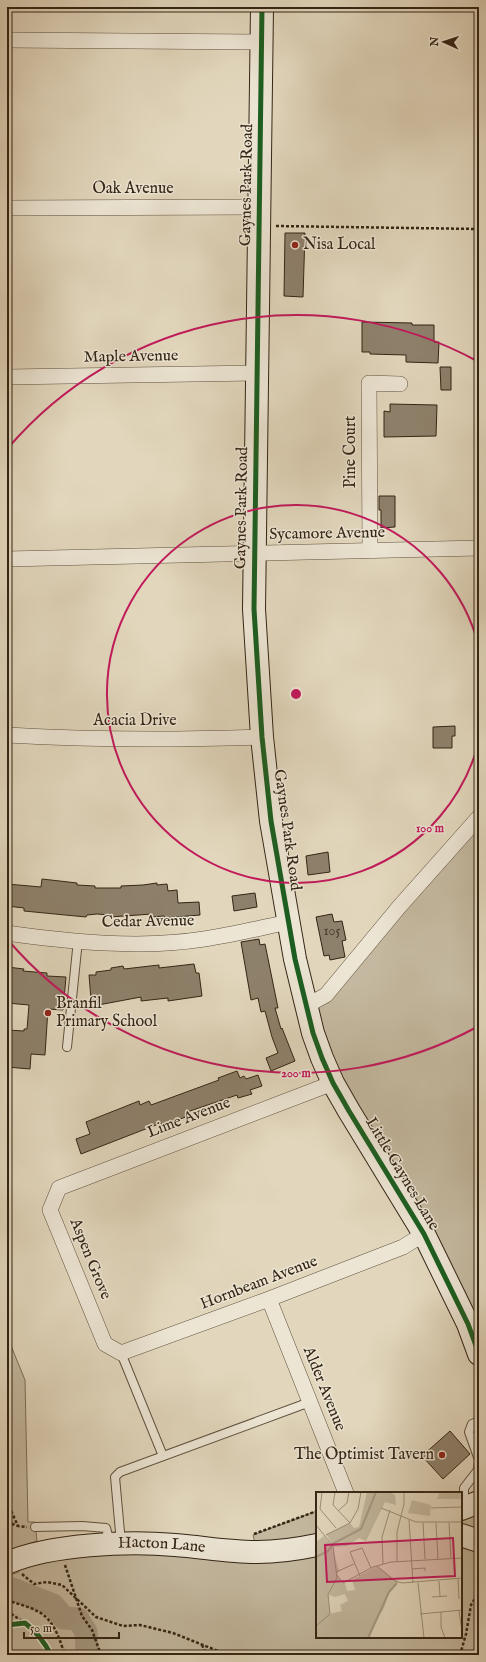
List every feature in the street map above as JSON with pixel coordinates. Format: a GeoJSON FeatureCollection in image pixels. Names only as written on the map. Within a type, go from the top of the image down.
{"type":"FeatureCollection","features":[{"type":"Feature","properties":{"kind":"street","name":"Gaynes Park Road"},"geometry":{"type":"LineString","coordinates":[[262,7],[254,616],[262,737],[271,821],[288,922],[306,1006]]}},
{"type":"Feature","properties":{"kind":"street"},"geometry":{"type":"LineString","coordinates":[[7,40],[261,42]]}},
{"type":"Feature","properties":{"kind":"street","name":"Oak Avenue"},"geometry":{"type":"LineString","coordinates":[[7,208],[260,215]]}},
{"type":"Feature","properties":{"kind":"street","name":"Maple Avenue"},"geometry":{"type":"LineString","coordinates":[[7,377],[256,373]]}},
{"type":"Feature","properties":{"kind":"street","name":"Pine Court"},"geometry":{"type":"LineString","coordinates":[[370,551],[369,384],[400,384]]}},
{"type":"Feature","properties":{"kind":"street","name":"Sycamore Avenue"},"geometry":{"type":"LineString","coordinates":[[7,559],[479,548]]}},
{"type":"Feature","properties":{"kind":"street","name":"Acacia Drive"},"geometry":{"type":"LineString","coordinates":[[7,735],[167,740],[262,737]]}},
{"type":"Feature","properties":{"kind":"street"},"geometry":{"type":"LineString","coordinates":[[306,1006],[326,995],[399,907],[479,817]]}},
{"type":"Feature","properties":{"kind":"street","name":"Cedar Avenue"},"geometry":{"type":"LineString","coordinates":[[7,933],[78,940],[147,944],[204,939],[288,922]]}},
{"type":"Feature","properties":{"kind":"street","name":"Little Gaynes Lane"},"geometry":{"type":"LineString","coordinates":[[306,1006],[320,1052],[332,1082],[424,1234],[468,1324],[479,1352]]}},
{"type":"Feature","properties":{"kind":"street","name":"Lime Avenue"},"geometry":{"type":"LineString","coordinates":[[59,1188],[332,1082]]}},
{"type":"Feature","properties":{"kind":"street","name":"Aspen Grove"},"geometry":{"type":"LineString","coordinates":[[59,1188],[50,1210],[105,1344],[121,1353]]}},
{"type":"Feature","properties":{"kind":"street","name":"Hornbeam Avenue"},"geometry":{"type":"LineString","coordinates":[[121,1353],[269,1299],[403,1247],[424,1234]]}},
{"type":"Feature","properties":{"kind":"street","name":"Alder Avenue"},"geometry":{"type":"LineString","coordinates":[[269,1299],[346,1492]]}},
{"type":"Feature","properties":{"kind":"street"},"geometry":{"type":"LineString","coordinates":[[462,1535],[479,1541]]}},
{"type":"Feature","properties":{"kind":"street","name":"Hacton Lane"},"geometry":{"type":"LineString","coordinates":[[10,1561],[49,1551],[115,1544],[174,1545],[257,1552],[301,1549],[316,1546]]}},
{"type":"Feature","properties":{"kind":"lane"},"geometry":{"type":"LineString","coordinates":[[66,1047],[78,940]]}},
{"type":"Feature","properties":{"kind":"lane"},"geometry":{"type":"LineString","coordinates":[[121,1353],[163,1456]]}},
{"type":"Feature","properties":{"kind":"lane"},"geometry":{"type":"LineString","coordinates":[[115,1544],[115,1477],[120,1472],[310,1402]]}},
{"type":"Feature","properties":{"kind":"lane"},"geometry":{"type":"LineString","coordinates":[[470,1506],[464,1498],[464,1488],[476,1474],[479,1461],[469,1432],[472,1424],[479,1421]]}},
{"type":"Feature","properties":{"kind":"lane"},"geometry":{"type":"LineString","coordinates":[[35,1527],[82,1526],[106,1528],[115,1544]]}},
{"type":"Feature","properties":{"kind":"path"},"geometry":{"type":"LineString","coordinates":[[260,215],[278,227],[479,229]]}},
{"type":"Feature","properties":{"kind":"path"},"geometry":{"type":"LineString","coordinates":[[7,1502],[18,1526]]}},
{"type":"Feature","properties":{"kind":"path"},"geometry":{"type":"LineString","coordinates":[[253,1535],[316,1511]]}},
{"type":"Feature","properties":{"kind":"path"},"geometry":{"type":"LineString","coordinates":[[7,1522],[18,1526],[35,1527]]}},
{"type":"Feature","properties":{"kind":"path"},"geometry":{"type":"LineString","coordinates":[[63,1549],[66,1571],[82,1616],[92,1630],[101,1655]]}},
{"type":"Feature","properties":{"kind":"path"},"geometry":{"type":"LineString","coordinates":[[10,1561],[34,1584],[55,1583],[62,1585],[75,1595],[96,1616],[123,1626],[140,1625],[173,1633],[228,1655]]}},
{"type":"Feature","properties":{"kind":"path"},"geometry":{"type":"LineString","coordinates":[[460,1655],[466,1634],[471,1605],[479,1592]]}},
{"type":"Feature","properties":{"kind":"path"},"geometry":{"type":"LineString","coordinates":[[7,1600],[38,1611],[48,1618],[55,1629],[65,1655]]}},
{"type":"Feature","properties":{"kind":"path"},"geometry":{"type":"LineString","coordinates":[[7,1611],[30,1627]]}},
{"type":"Feature","properties":{"kind":"path"},"geometry":{"type":"LineString","coordinates":[[13,1624],[25,1623]]}},
{"type":"Feature","properties":{"kind":"path"},"geometry":{"type":"LineString","coordinates":[[202,1645],[207,1655]]}},
{"type":"Feature","properties":{"kind":"shaded area"},"geometry":{"type":"Polygon","coordinates":[[[479,817],[479,1335],[389,1176],[306,1006],[479,817]]]}},
{"type":"Feature","properties":{"kind":"shaded area"},"geometry":{"type":"Polygon","coordinates":[[[7,1336],[25,1380],[28,1522],[35,1522],[37,1541],[7,1551],[7,1336]]]}},
{"type":"Feature","properties":{"kind":"shaded area"},"geometry":{"type":"Polygon","coordinates":[[[479,1502],[479,1655],[7,1655],[7,1576],[19,1572],[13,1560],[49,1551],[257,1552],[253,1535],[316,1511],[316,1638],[462,1638],[462,1509],[479,1502]]]}},
{"type":"Feature","properties":{"kind":"building"},"geometry":{"type":"Polygon","coordinates":[[[285,233],[305,233],[303,297],[284,296],[285,233]]]}},
{"type":"Feature","properties":{"kind":"building"},"geometry":{"type":"Polygon","coordinates":[[[362,322],[434,325],[434,342],[439,342],[438,363],[406,362],[406,355],[370,354],[370,352],[362,352],[362,322]]]}},
{"type":"Feature","properties":{"kind":"building"},"geometry":{"type":"Polygon","coordinates":[[[440,367],[451,367],[451,390],[441,390],[440,367]]]}},
{"type":"Feature","properties":{"kind":"building"},"geometry":{"type":"Polygon","coordinates":[[[390,404],[437,405],[436,436],[384,437],[384,411],[390,412],[390,404]]]}},
{"type":"Feature","properties":{"kind":"building"},"geometry":{"type":"Polygon","coordinates":[[[379,496],[395,496],[395,527],[381,528],[379,496]]]}},
{"type":"Feature","properties":{"kind":"building"},"geometry":{"type":"Polygon","coordinates":[[[455,726],[455,736],[452,736],[452,748],[433,748],[433,727],[455,726]]]}},
{"type":"Feature","properties":{"kind":"building"},"geometry":{"type":"Polygon","coordinates":[[[328,852],[330,872],[308,875],[306,856],[328,852]]]}},
{"type":"Feature","properties":{"kind":"building"},"geometry":{"type":"Polygon","coordinates":[[[42,879],[77,883],[77,885],[95,886],[95,888],[121,888],[121,886],[157,883],[157,885],[167,884],[168,891],[177,890],[178,903],[199,902],[200,915],[165,918],[164,916],[152,917],[152,914],[110,917],[110,915],[97,914],[87,915],[86,917],[24,911],[24,908],[7,906],[7,884],[41,887],[42,879]]]}},
{"type":"Feature","properties":{"kind":"building"},"geometry":{"type":"Polygon","coordinates":[[[255,893],[257,907],[234,911],[232,896],[255,893]]]}},
{"type":"Feature","properties":{"kind":"building"},"geometry":{"type":"Polygon","coordinates":[[[332,914],[334,922],[342,921],[346,940],[342,941],[345,957],[330,960],[329,955],[324,956],[316,917],[332,914]]]}},
{"type":"Feature","properties":{"kind":"building"},"geometry":{"type":"Polygon","coordinates":[[[259,939],[260,945],[265,944],[278,1008],[275,1008],[281,1029],[282,1028],[295,1061],[271,1071],[266,1058],[278,1053],[265,1011],[261,1012],[258,998],[251,1000],[241,942],[259,939]]]}},
{"type":"Feature","properties":{"kind":"building"},"geometry":{"type":"Polygon","coordinates":[[[194,964],[196,973],[199,973],[202,996],[168,1001],[168,998],[141,1001],[141,997],[98,1005],[98,999],[91,999],[89,975],[96,975],[96,972],[111,970],[111,968],[123,966],[124,969],[159,965],[159,968],[194,964]]]}},
{"type":"Feature","properties":{"kind":"building"},"geometry":{"type":"Polygon","coordinates":[[[7,967],[24,969],[23,971],[47,973],[47,976],[66,977],[63,1010],[48,1009],[45,1055],[31,1054],[30,1069],[7,1067],[7,1030],[24,1031],[24,1029],[27,1029],[29,1005],[7,1003],[7,967]]]}},
{"type":"Feature","properties":{"kind":"building"},"geometry":{"type":"Polygon","coordinates":[[[237,1071],[240,1078],[244,1076],[246,1079],[258,1075],[262,1086],[250,1090],[252,1094],[238,1098],[237,1095],[187,1112],[188,1116],[162,1126],[161,1123],[81,1154],[76,1139],[90,1134],[86,1122],[139,1101],[140,1105],[149,1101],[151,1105],[219,1080],[218,1078],[237,1071]]]}},
{"type":"Feature","properties":{"kind":"building"},"geometry":{"type":"Polygon","coordinates":[[[450,1431],[470,1454],[443,1479],[422,1456],[450,1431]]]}},
{"type":"Feature","properties":{"kind":"waterway"},"geometry":{"type":"LineString","coordinates":[[7,1587],[53,1605],[64,1618],[78,1619],[86,1632],[87,1651],[90,1655]]}},
{"type":"Feature","properties":{"kind":"cycle path"},"geometry":{"type":"LineString","coordinates":[[262,7],[254,609],[262,737],[271,821],[295,959],[313,1033],[322,1058],[333,1083],[349,1111],[424,1234],[468,1324],[479,1354]]}},
{"type":"Feature","properties":{"kind":"cycle path"},"geometry":{"type":"LineString","coordinates":[[7,1625],[25,1623],[40,1637],[51,1655]]}},
{"type":"Feature","properties":{"kind":"place","name":"Nisa Local"},"geometry":{"type":"Point","coordinates":[295,245]}},
{"type":"Feature","properties":{"kind":"place","name":"Branfil Primary School"},"geometry":{"type":"Point","coordinates":[48,1013]}},
{"type":"Feature","properties":{"kind":"place","name":"The Optimist Tavern"},"geometry":{"type":"Point","coordinates":[442,1455]}}]}
